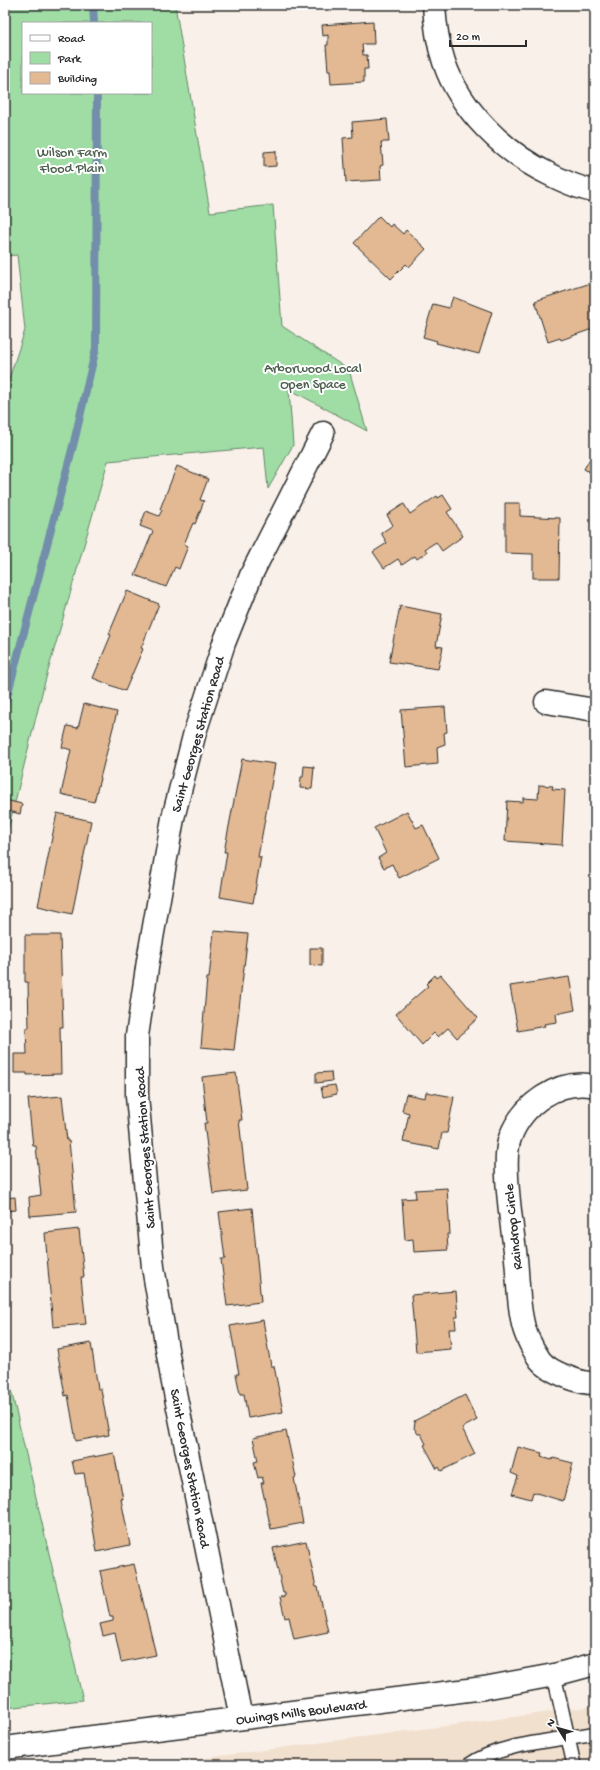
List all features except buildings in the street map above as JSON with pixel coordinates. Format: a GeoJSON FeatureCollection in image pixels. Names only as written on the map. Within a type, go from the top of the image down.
{"type":"FeatureCollection","features":[{"type":"Feature","properties":{"kind":"street"},"geometry":{"type":"LineString","coordinates":[[434,5],[435,24],[444,62],[460,96],[480,122],[505,147],[531,166],[559,179],[595,191]]}},
{"type":"Feature","properties":{"kind":"street","name":"Saint Georges Station Road"},"geometry":{"type":"LineString","coordinates":[[241,1718],[172,1378],[153,1267],[137,1096],[137,1036],[148,961],[173,818],[195,732],[224,643],[252,573],[323,433]]}},
{"type":"Feature","properties":{"kind":"street"},"geometry":{"type":"LineString","coordinates":[[546,702],[595,710]]}},
{"type":"Feature","properties":{"kind":"street","name":"Raindrop Circle"},"geometry":{"type":"LineString","coordinates":[[595,1086],[567,1086],[547,1093],[529,1109],[517,1122],[509,1140],[506,1167],[522,1320],[530,1345],[542,1362],[561,1374],[587,1384],[595,1383]]}},
{"type":"Feature","properties":{"kind":"street","name":"Owings Mills Boulevard"},"geometry":{"type":"LineString","coordinates":[[5,1748],[484,1688],[554,1675],[595,1664]]}},
{"type":"Feature","properties":{"kind":"lane"},"geometry":{"type":"LineString","coordinates":[[554,1675],[574,1765]]}},
{"type":"Feature","properties":{"kind":"lane"},"geometry":{"type":"LineString","coordinates":[[469,1765],[479,1758],[506,1748],[568,1739],[595,1733]]}},
{"type":"Feature","properties":{"kind":"shaded area"},"geometry":{"type":"Polygon","coordinates":[[[595,1706],[595,1765],[151,1765],[595,1706]]]}},
{"type":"Feature","properties":{"kind":"green space"},"geometry":{"type":"Polygon","coordinates":[[[5,5],[175,5],[210,212],[273,205],[282,326],[349,370],[367,431],[289,389],[293,445],[268,489],[264,447],[108,461],[44,685],[5,842],[5,391],[25,330],[17,255],[5,256],[5,5]]]}},
{"type":"Feature","properties":{"kind":"green space"},"geometry":{"type":"Polygon","coordinates":[[[5,1353],[6,1368],[83,1700],[5,1708],[5,1353]]]}},
{"type":"Feature","properties":{"kind":"waterway"},"geometry":{"type":"LineString","coordinates":[[93,5],[94,22]]}},
{"type":"Feature","properties":{"kind":"waterway"},"geometry":{"type":"LineString","coordinates":[[5,704],[74,442],[96,348],[97,94]]}},
{"type":"Feature","properties":{"kind":"park label","name":"Wilson Farm Flood Plain"},"geometry":{"type":"Point","coordinates":[72,160]}},
{"type":"Feature","properties":{"kind":"park label","name":"Arborwood Local Open Space"},"geometry":{"type":"Point","coordinates":[313,376]}}]}
